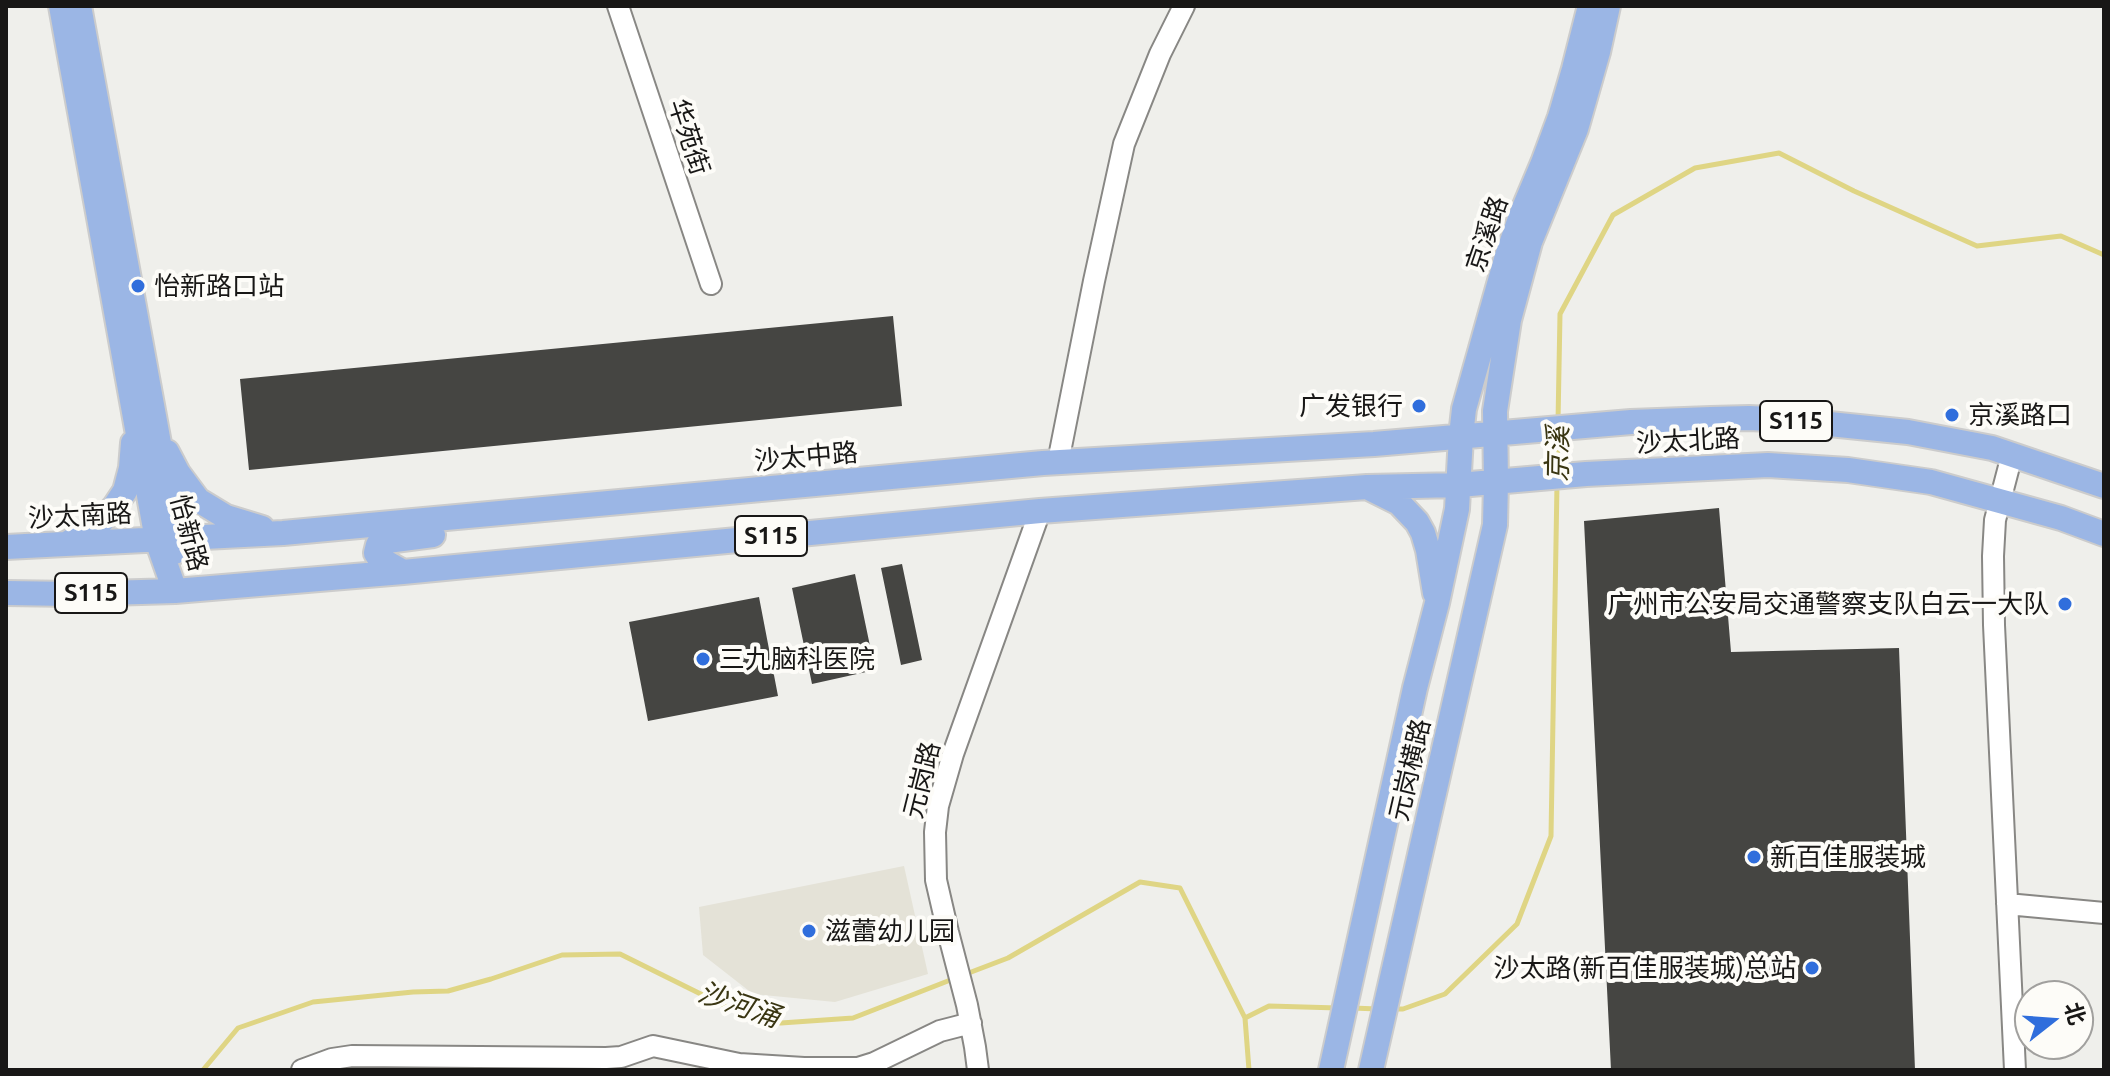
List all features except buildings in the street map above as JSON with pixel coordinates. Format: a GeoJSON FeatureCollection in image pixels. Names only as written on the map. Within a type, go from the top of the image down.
{"type":"FeatureCollection","features":[{"type":"Feature","properties":{"kind":"main road","name":"怡新路"},"geometry":{"type":"LineString","coordinates":[[61,6],[145,416]]}},
{"type":"Feature","properties":{"kind":"main road","name":"怡新路"},"geometry":{"type":"LineString","coordinates":[[79,6],[175,591]]}},
{"type":"Feature","properties":{"kind":"main road","name":"京溪路"},"geometry":{"type":"LineString","coordinates":[[1459,485],[1464,409],[1507,256],[1560,117],[1590,6]]}},
{"type":"Feature","properties":{"kind":"main road","name":"京溪路"},"geometry":{"type":"LineString","coordinates":[[1496,482],[1495,411],[1520,275],[1530,242],[1576,129],[1608,6]]}},
{"type":"Feature","properties":{"kind":"main road"},"geometry":{"type":"LineString","coordinates":[[145,416],[183,481],[198,500],[226,517],[283,533]]}},
{"type":"Feature","properties":{"kind":"main road"},"geometry":{"type":"LineString","coordinates":[[48,545],[66,544],[81,536],[99,524],[115,506],[125,491],[145,416]]}},
{"type":"Feature","properties":{"kind":"main road","name":"沙太北路"},"geometry":{"type":"LineString","coordinates":[[1461,436],[1736,418],[1790,420],[1908,432],[1992,448],[2104,486]]}},
{"type":"Feature","properties":{"kind":"main road","name":"沙太中路"},"geometry":{"type":"LineString","coordinates":[[166,539],[283,533],[1058,462],[1461,436]]}},
{"type":"Feature","properties":{"kind":"main road","name":"沙太北路"},"geometry":{"type":"LineString","coordinates":[[1459,485],[1586,474],[1768,465],[1832,469],[1931,482],[2061,518],[2104,534]]}},
{"type":"Feature","properties":{"kind":"main road","name":"元岗横路"},"geometry":{"type":"LineString","coordinates":[[1372,1065],[1495,525],[1496,482]]}},
{"type":"Feature","properties":{"kind":"main road","name":"元岗横路"},"geometry":{"type":"LineString","coordinates":[[1332,1065],[1415,688],[1437,603],[1457,509],[1459,485]]}},
{"type":"Feature","properties":{"kind":"main road","name":"S115"},"geometry":{"type":"LineString","coordinates":[[6,593],[175,591],[1040,511],[1367,487],[1459,485]]}},
{"type":"Feature","properties":{"kind":"main road"},"geometry":{"type":"LineString","coordinates":[[1367,487],[1399,503],[1417,522],[1428,550],[1437,603]]}},
{"type":"Feature","properties":{"kind":"main road"},"geometry":{"type":"LineString","coordinates":[[403,572],[380,559],[376,553],[378,545],[437,534],[466,516]]}},
{"type":"Feature","properties":{"kind":"main road","name":"沙太南路"},"geometry":{"type":"LineString","coordinates":[[6,547],[166,539]]}},
{"type":"Feature","properties":{"kind":"main road"},"geometry":{"type":"LineString","coordinates":[[1415,688],[1430,681],[1442,686],[1445,739]]}},
{"type":"Feature","properties":{"kind":"street","name":"华苑街"},"geometry":{"type":"LineString","coordinates":[[618,6],[711,284]]}},
{"type":"Feature","properties":{"kind":"street"},"geometry":{"type":"LineString","coordinates":[[1058,462],[1124,144],[1160,54],[1184,6]]}},
{"type":"Feature","properties":{"kind":"street"},"geometry":{"type":"LineString","coordinates":[[2012,455],[1998,500],[1993,556],[2015,1070]]}},
{"type":"Feature","properties":{"kind":"street","name":"元岗路"},"geometry":{"type":"LineString","coordinates":[[978,1070],[969,1014],[936,880],[935,832],[938,806],[953,754],[1040,511]]}},
{"type":"Feature","properties":{"kind":"street"},"geometry":{"type":"LineString","coordinates":[[2007,904],[2104,913]]}},
{"type":"Feature","properties":{"kind":"street"},"geometry":{"type":"LineString","coordinates":[[302,1070],[332,1059],[352,1056],[606,1058],[628,1062],[653,1046],[739,1064],[858,1068],[940,1031],[969,1014]]}},
{"type":"Feature","properties":{"kind":"shaded area","name":"滋蕾幼儿园"},"geometry":{"type":"Polygon","coordinates":[[[904,866],[928,974],[835,1002],[753,994],[703,955],[699,907],[904,866]]]}},
{"type":"Feature","properties":{"kind":"waterway","name":"京溪"},"geometry":{"type":"LineString","coordinates":[[1558,422],[1560,314],[1613,215],[1695,168],[1779,153],[1854,191],[1977,246],[2061,236],[2104,255]]}},
{"type":"Feature","properties":{"kind":"waterway","name":"京溪"},"geometry":{"type":"LineString","coordinates":[[1557,470],[1558,436]]}},
{"type":"Feature","properties":{"kind":"waterway","name":"京溪"},"geometry":{"type":"LineString","coordinates":[[1392,1009],[1403,1009],[1445,994],[1517,924],[1551,836],[1557,484]]}},
{"type":"Feature","properties":{"kind":"waterway","name":"沙河涌"},"geometry":{"type":"LineString","coordinates":[[966,974],[1008,958],[1140,882],[1180,888],[1245,1018],[1249,1070]]}},
{"type":"Feature","properties":{"kind":"waterway","name":"沙河涌"},"geometry":{"type":"LineString","coordinates":[[203,1070],[238,1028],[313,1002],[448,991],[562,955],[620,954],[727,1007],[781,1023],[853,1018],[953,979]]}},
{"type":"Feature","properties":{"kind":"waterway","name":"京溪"},"geometry":{"type":"LineString","coordinates":[[1245,1018],[1269,1006],[1338,1008]]}},
{"type":"Feature","properties":{"kind":"waterway","name":"京溪"},"geometry":{"type":"LineString","coordinates":[[1352,1008],[1378,1009]]}},
{"type":"Feature","properties":{"kind":"place","name":"怡新路口站"},"geometry":{"type":"Point","coordinates":[138,286]}},
{"type":"Feature","properties":{"kind":"place","name":"广发银行"},"geometry":{"type":"Point","coordinates":[1419,406]}},
{"type":"Feature","properties":{"kind":"place","name":"京溪路口"},"geometry":{"type":"Point","coordinates":[1952,415]}},
{"type":"Feature","properties":{"kind":"place","name":"广州市公安局交通警察支队白云一大队"},"geometry":{"type":"Point","coordinates":[2065,604]}},
{"type":"Feature","properties":{"kind":"place","name":"三九脑科医院"},"geometry":{"type":"Point","coordinates":[703,659]}},
{"type":"Feature","properties":{"kind":"place","name":"新百佳服装城"},"geometry":{"type":"Point","coordinates":[1754,857]}},
{"type":"Feature","properties":{"kind":"place","name":"滋蕾幼儿园"},"geometry":{"type":"Point","coordinates":[809,931]}},
{"type":"Feature","properties":{"kind":"place","name":"沙太路(新百佳服装城)总站"},"geometry":{"type":"Point","coordinates":[1812,968]}}]}
